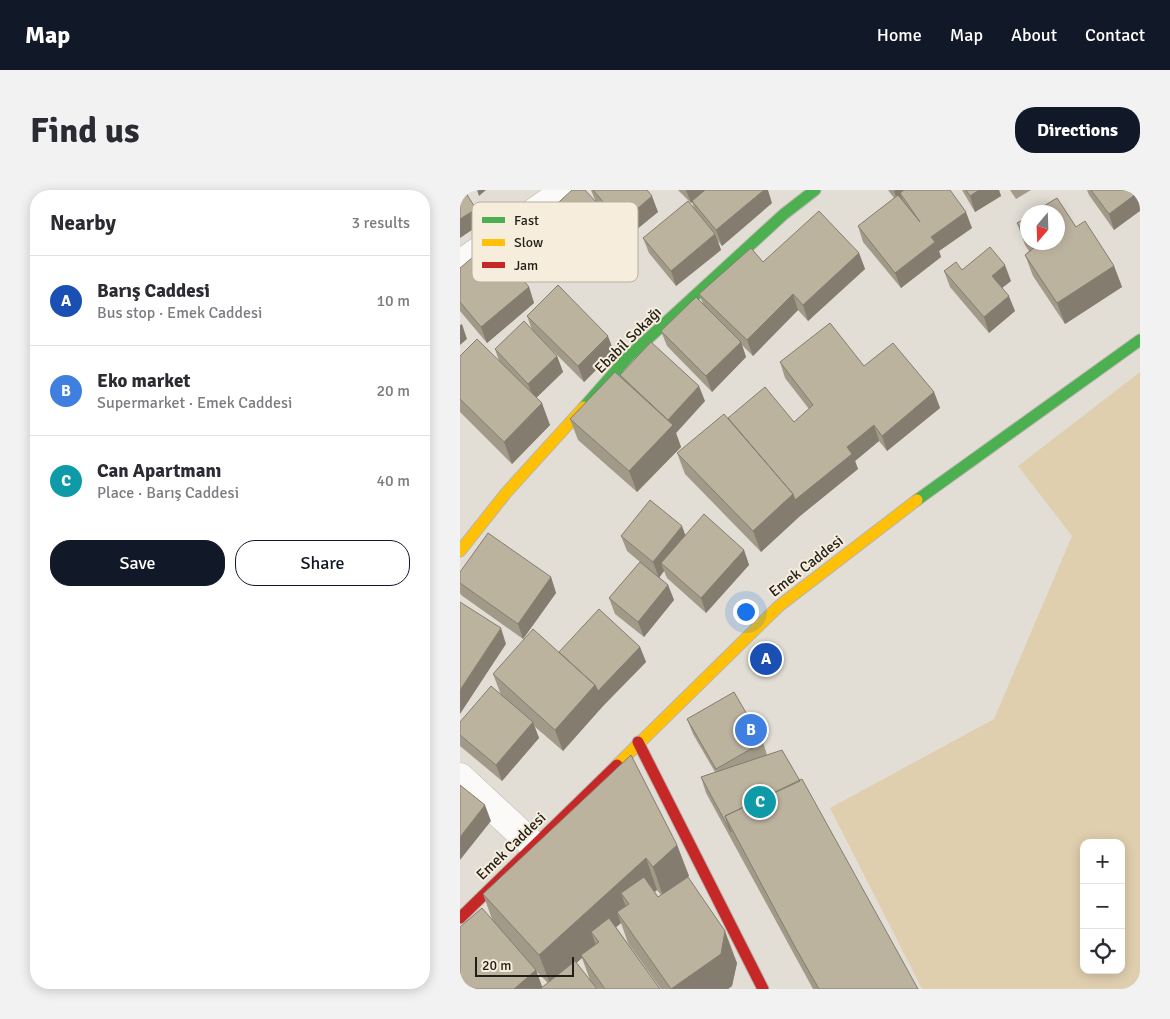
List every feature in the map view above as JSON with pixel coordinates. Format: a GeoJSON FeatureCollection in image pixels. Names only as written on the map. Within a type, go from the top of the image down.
{"type":"FeatureCollection","features":[{"type":"Feature","properties":{"kind":"street"},"geometry":{"type":"LineString","coordinates":[[549,202],[566,190]]}},
{"type":"Feature","properties":{"kind":"street","name":"Ebabil Sokağı"},"geometry":{"type":"LineString","coordinates":[[460,551],[506,493],[628,357],[784,214],[815,190]]}},
{"type":"Feature","properties":{"kind":"street"},"geometry":{"type":"LineString","coordinates":[[460,264],[472,256]]}},
{"type":"Feature","properties":{"kind":"street","name":"Emek Caddesi"},"geometry":{"type":"LineString","coordinates":[[460,918],[779,606],[888,521],[1140,340]]}},
{"type":"Feature","properties":{"kind":"street"},"geometry":{"type":"LineString","coordinates":[[638,742],[763,989]]}},
{"type":"Feature","properties":{"kind":"street"},"geometry":{"type":"LineString","coordinates":[[460,777],[533,845]]}},
{"type":"Feature","properties":{"kind":"shaded area"},"geometry":{"type":"Polygon","coordinates":[[[1140,372],[1140,989],[922,989],[830,808],[994,719],[1072,536],[1018,466],[1140,372]]]}},
{"type":"Feature","properties":{"kind":"building"},"geometry":{"type":"Polygon","coordinates":[[[460,190],[464,190],[472,203],[472,212],[460,219],[460,190]]]}},
{"type":"Feature","properties":{"kind":"building"},"geometry":{"type":"Polygon","coordinates":[[[572,190],[585,190],[596,202],[559,202],[572,190]]]}},
{"type":"Feature","properties":{"kind":"building"},"geometry":{"type":"Polygon","coordinates":[[[593,190],[647,190],[652,196],[638,208],[638,202],[603,202],[593,190]]]}},
{"type":"Feature","properties":{"kind":"building"},"geometry":{"type":"Polygon","coordinates":[[[705,190],[764,190],[716,230],[692,201],[705,190]]]}},
{"type":"Feature","properties":{"kind":"building"},"geometry":{"type":"Polygon","coordinates":[[[904,190],[950,190],[966,212],[931,237],[935,242],[895,273],[858,226],[898,195],[920,222],[900,193],[904,190]]]}},
{"type":"Feature","properties":{"kind":"building"},"geometry":{"type":"Polygon","coordinates":[[[966,190],[979,190],[970,196],[966,190]]]}},
{"type":"Feature","properties":{"kind":"building"},"geometry":{"type":"Polygon","coordinates":[[[1091,190],[1140,190],[1140,191],[1109,214],[1091,190]]]}},
{"type":"Feature","properties":{"kind":"building"},"geometry":{"type":"Polygon","coordinates":[[[1057,198],[1062,205],[1046,205],[1057,198]]]}},
{"type":"Feature","properties":{"kind":"building"},"geometry":{"type":"Polygon","coordinates":[[[688,201],[715,234],[671,271],[643,238],[688,201]]]}},
{"type":"Feature","properties":{"kind":"building"},"geometry":{"type":"Polygon","coordinates":[[[1065,210],[1076,227],[1085,221],[1114,266],[1057,303],[1025,255],[1031,250],[1065,250],[1065,210]]]}},
{"type":"Feature","properties":{"kind":"building"},"geometry":{"type":"Polygon","coordinates":[[[819,211],[859,253],[803,305],[793,294],[747,340],[699,294],[751,248],[763,262],[819,211]]]}},
{"type":"Feature","properties":{"kind":"building"},"geometry":{"type":"Polygon","coordinates":[[[990,247],[1005,265],[992,276],[1009,296],[984,317],[944,271],[956,262],[962,270],[990,247]]]}},
{"type":"Feature","properties":{"kind":"building"},"geometry":{"type":"Polygon","coordinates":[[[472,258],[472,282],[525,282],[529,287],[481,327],[460,302],[460,268],[472,258]]]}},
{"type":"Feature","properties":{"kind":"building"},"geometry":{"type":"Polygon","coordinates":[[[558,285],[608,336],[578,366],[527,316],[558,285]]]}},
{"type":"Feature","properties":{"kind":"building"},"geometry":{"type":"Polygon","coordinates":[[[696,297],[741,342],[706,376],[661,331],[696,297]]]}},
{"type":"Feature","properties":{"kind":"building"},"geometry":{"type":"Polygon","coordinates":[[[524,321],[557,356],[528,384],[495,349],[524,321]]]}},
{"type":"Feature","properties":{"kind":"building"},"geometry":{"type":"Polygon","coordinates":[[[830,323],[864,366],[893,343],[934,392],[882,436],[874,425],[847,447],[852,454],[795,500],[793,494],[728,418],[765,387],[794,422],[813,405],[780,362],[830,323]]]}},
{"type":"Feature","properties":{"kind":"building"},"geometry":{"type":"Polygon","coordinates":[[[477,339],[542,403],[504,442],[460,399],[460,356],[477,339]]]}},
{"type":"Feature","properties":{"kind":"building"},"geometry":{"type":"Polygon","coordinates":[[[651,342],[699,386],[668,420],[620,375],[651,342]]]}},
{"type":"Feature","properties":{"kind":"building"},"geometry":{"type":"Polygon","coordinates":[[[615,372],[673,425],[629,471],[570,419],[615,372]]]}},
{"type":"Feature","properties":{"kind":"building"},"geometry":{"type":"Polygon","coordinates":[[[724,414],[793,494],[753,531],[677,453],[724,414]]]}},
{"type":"Feature","properties":{"kind":"building"},"geometry":{"type":"Polygon","coordinates":[[[650,500],[682,526],[653,562],[621,536],[650,500]]]}},
{"type":"Feature","properties":{"kind":"building"},"geometry":{"type":"Polygon","coordinates":[[[704,514],[744,550],[701,598],[661,563],[704,514]]]}},
{"type":"Feature","properties":{"kind":"building"},"geometry":{"type":"Polygon","coordinates":[[[488,533],[551,577],[518,624],[460,583],[460,572],[488,533]]]}},
{"type":"Feature","properties":{"kind":"building"},"geometry":{"type":"Polygon","coordinates":[[[640,562],[668,585],[638,622],[609,598],[640,562]]]}},
{"type":"Feature","properties":{"kind":"building"},"geometry":{"type":"Polygon","coordinates":[[[460,602],[501,628],[460,690],[460,602]]]}},
{"type":"Feature","properties":{"kind":"building"},"geometry":{"type":"Polygon","coordinates":[[[599,609],[640,647],[598,691],[595,685],[559,652],[599,609]]]}},
{"type":"Feature","properties":{"kind":"building"},"geometry":{"type":"Polygon","coordinates":[[[533,629],[595,685],[555,730],[493,674],[533,629]]]}},
{"type":"Feature","properties":{"kind":"building"},"geometry":{"type":"Polygon","coordinates":[[[491,686],[533,722],[496,765],[460,735],[460,722],[491,686]]]}},
{"type":"Feature","properties":{"kind":"building"},"geometry":{"type":"Polygon","coordinates":[[[734,692],[763,742],[716,769],[687,719],[734,692]]]}},
{"type":"Feature","properties":{"kind":"building"},"geometry":{"type":"Polygon","coordinates":[[[782,750],[800,781],[725,816],[731,832],[701,777],[782,750]]]}},
{"type":"Feature","properties":{"kind":"building"},"geometry":{"type":"Polygon","coordinates":[[[631,755],[677,845],[653,867],[646,858],[539,955],[483,894],[631,755]]]}},
{"type":"Feature","properties":{"kind":"building"},"geometry":{"type":"Polygon","coordinates":[[[802,779],[918,989],[819,989],[794,945],[725,816],[802,779]]]}},
{"type":"Feature","properties":{"kind":"building"},"geometry":{"type":"Polygon","coordinates":[[[460,785],[485,805],[460,837],[460,785]]]}},
{"type":"Feature","properties":{"kind":"building"},"geometry":{"type":"Polygon","coordinates":[[[644,877],[658,897],[688,877],[725,931],[721,954],[671,989],[617,912],[629,904],[621,893],[644,877]]]}},
{"type":"Feature","properties":{"kind":"building"},"geometry":{"type":"Polygon","coordinates":[[[482,908],[536,970],[514,989],[460,989],[460,927],[482,908]]]}},
{"type":"Feature","properties":{"kind":"building"},"geometry":{"type":"Polygon","coordinates":[[[609,918],[660,989],[605,989],[581,955],[599,942],[591,932],[609,918]]]}},
{"type":"Feature","properties":{"kind":"building"},"geometry":{"type":"Polygon","coordinates":[[[575,961],[597,989],[540,989],[575,961]]]}},
{"type":"Feature","properties":{"kind":"traffic: fast"},"geometry":{"type":"LineString","coordinates":[[584,407],[628,357],[784,214],[815,190]]}},
{"type":"Feature","properties":{"kind":"traffic: fast"},"geometry":{"type":"LineString","coordinates":[[917,500],[1140,340]]}},
{"type":"Feature","properties":{"kind":"traffic: slow"},"geometry":{"type":"LineString","coordinates":[[460,551],[506,493],[584,407]]}},
{"type":"Feature","properties":{"kind":"traffic: slow"},"geometry":{"type":"LineString","coordinates":[[617,765],[779,606],[917,500]]}},
{"type":"Feature","properties":{"kind":"traffic: jam"},"geometry":{"type":"LineString","coordinates":[[638,742],[763,989]]}},
{"type":"Feature","properties":{"kind":"traffic: jam"},"geometry":{"type":"LineString","coordinates":[[460,918],[617,765]]}},
{"type":"Feature","properties":{"kind":"place","name":"Barış Caddesi"},"geometry":{"type":"Point","coordinates":[766,659]}},
{"type":"Feature","properties":{"kind":"place","name":"Eko market"},"geometry":{"type":"Point","coordinates":[751,730]}},
{"type":"Feature","properties":{"kind":"place","name":"Can Apartmanı"},"geometry":{"type":"Point","coordinates":[760,802]}}]}
